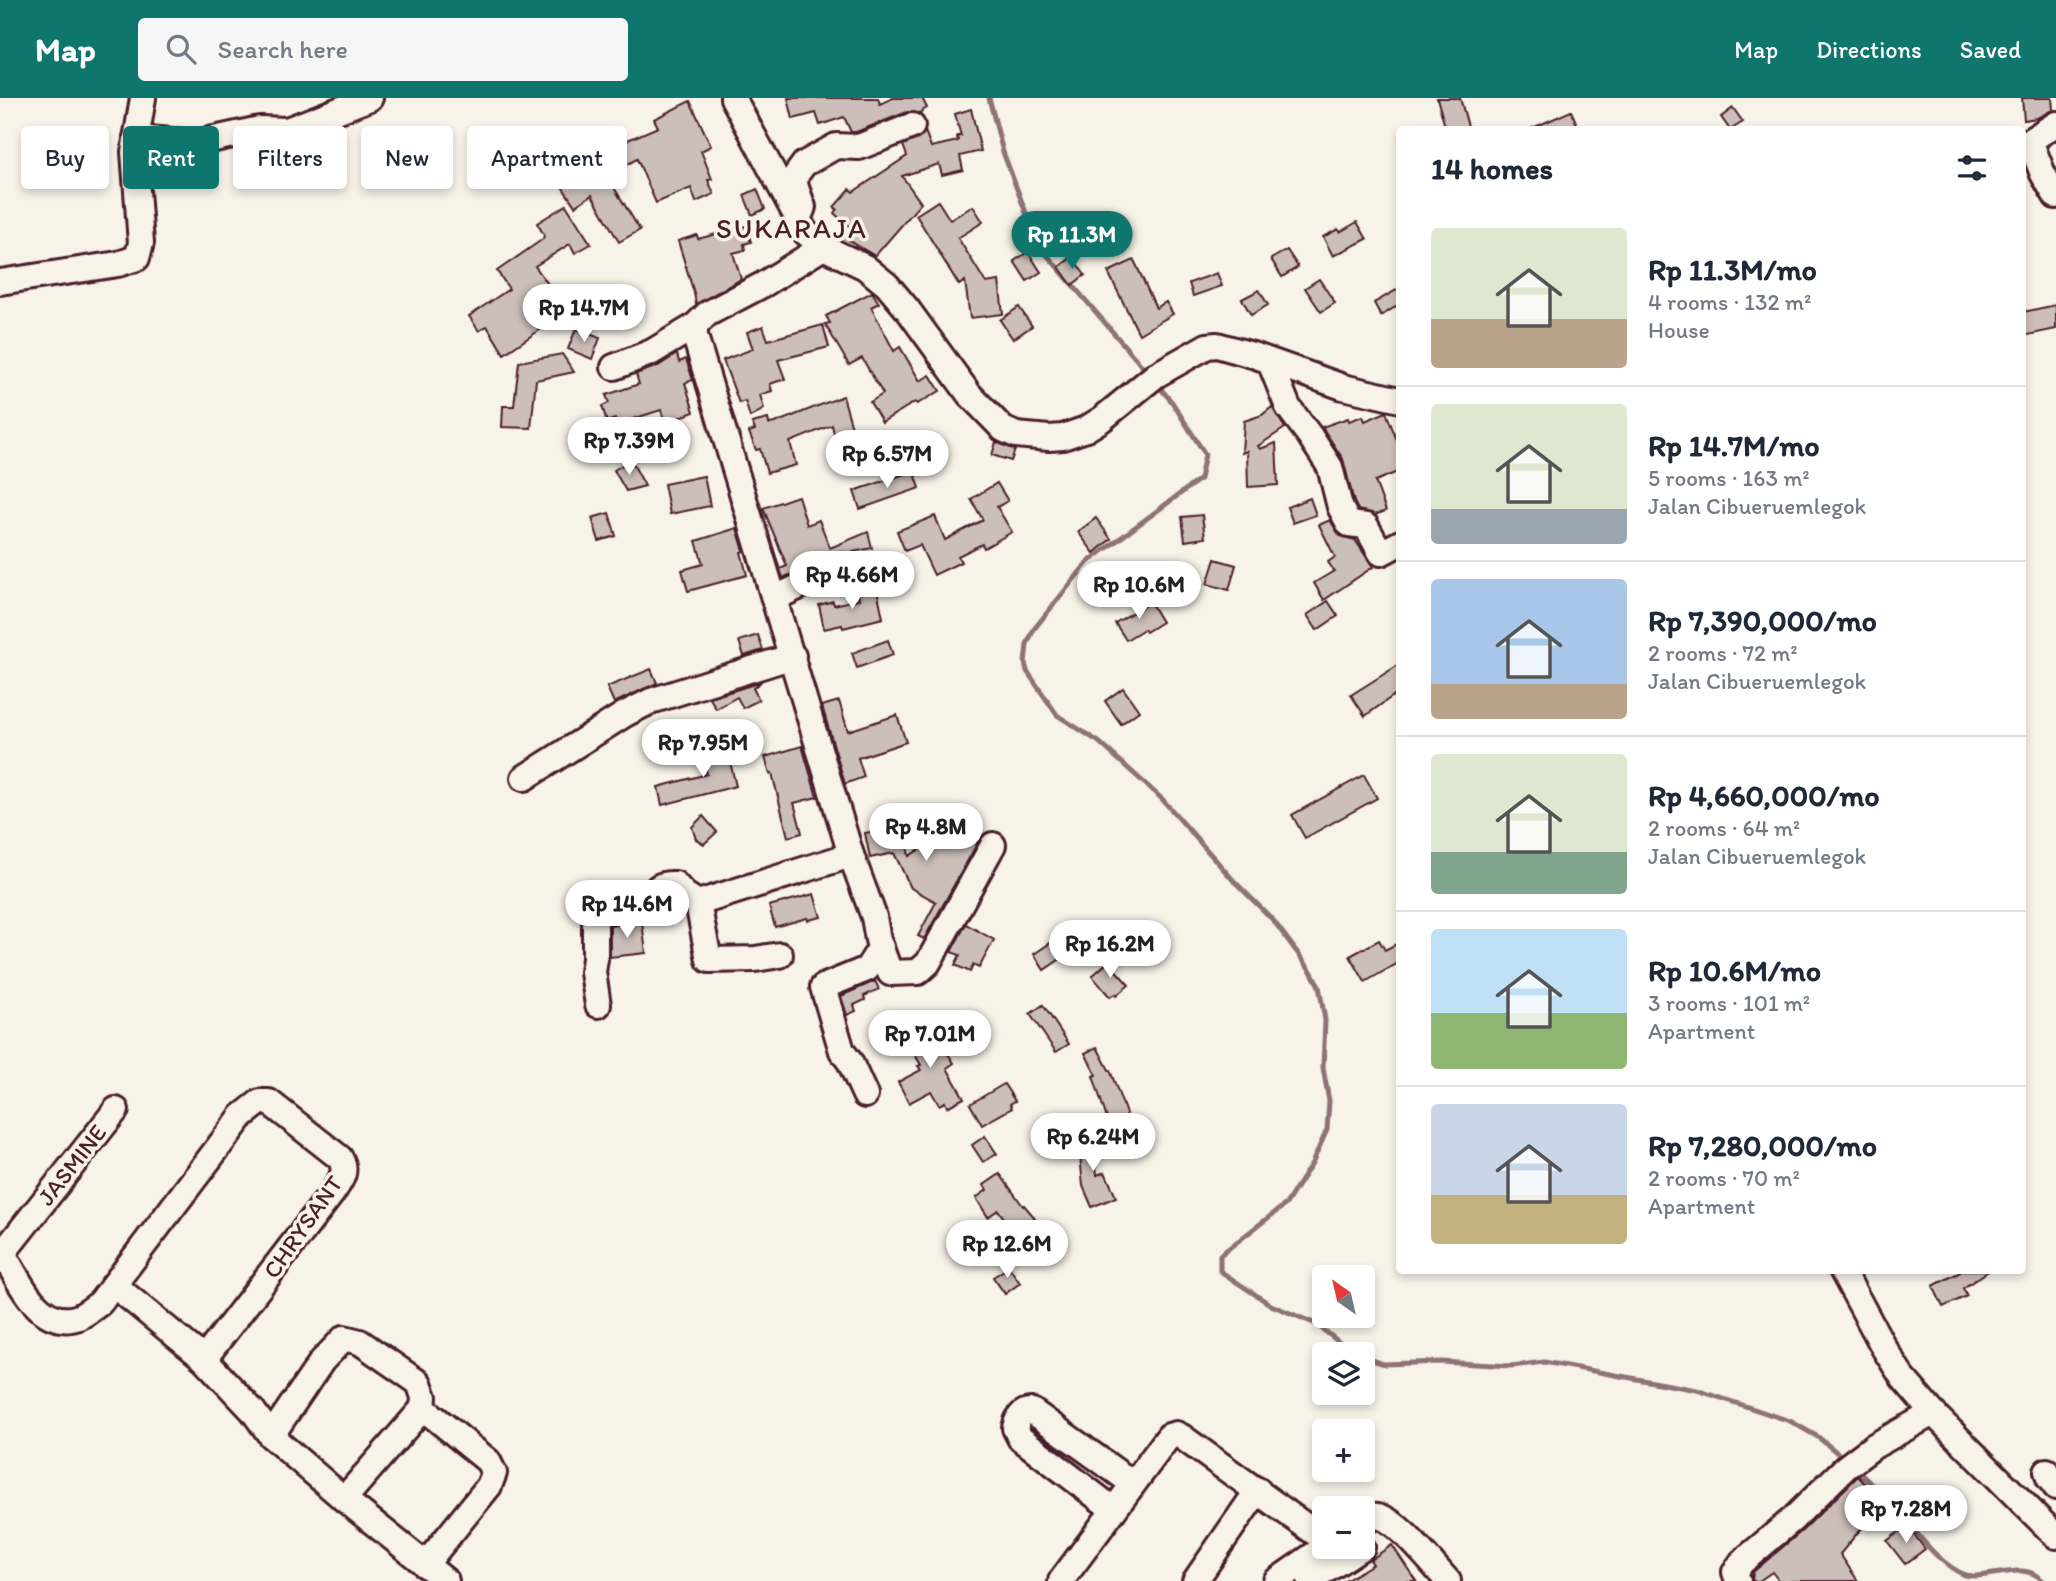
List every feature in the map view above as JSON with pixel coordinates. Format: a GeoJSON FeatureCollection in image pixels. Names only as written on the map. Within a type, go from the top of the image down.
{"type":"FeatureCollection","features":[{"type":"Feature","properties":{"kind":"street"},"geometry":{"type":"LineString","coordinates":[[138,126],[143,98]]}},
{"type":"Feature","properties":{"kind":"street"},"geometry":{"type":"LineString","coordinates":[[219,138],[268,128],[287,130],[370,98]]}},
{"type":"Feature","properties":{"kind":"street"},"geometry":{"type":"LineString","coordinates":[[733,98],[805,232],[823,247],[865,267],[887,285],[969,394],[1003,429],[1016,435],[1049,438],[1086,429],[1149,380],[1207,346],[1217,345],[1365,394],[1396,399]]}},
{"type":"Feature","properties":{"kind":"street"},"geometry":{"type":"LineString","coordinates":[[2056,124],[2026,143],[2056,196]]}},
{"type":"Feature","properties":{"kind":"street"},"geometry":{"type":"LineString","coordinates":[[796,218],[803,207],[795,185],[796,175],[804,164],[836,146],[859,147],[912,126]]}},
{"type":"Feature","properties":{"kind":"street"},"geometry":{"type":"LineString","coordinates":[[0,282],[118,264],[136,258],[140,253],[141,243],[136,189]]}},
{"type":"Feature","properties":{"kind":"street"},"geometry":{"type":"LineString","coordinates":[[614,366],[652,352],[695,326],[707,314],[764,284],[823,247]]}},
{"type":"Feature","properties":{"kind":"street"},"geometry":{"type":"LineString","coordinates":[[695,326],[695,336],[851,855],[874,917],[890,973],[918,972],[928,963],[993,845]]}},
{"type":"Feature","properties":{"kind":"street"},"geometry":{"type":"LineString","coordinates":[[1270,362],[1288,407],[1329,467],[1340,507],[1349,524],[1366,526],[1381,553],[1396,545]]}},
{"type":"Feature","properties":{"kind":"street"},"geometry":{"type":"LineString","coordinates":[[775,598],[843,566]]}},
{"type":"Feature","properties":{"kind":"street"},"geometry":{"type":"LineString","coordinates":[[524,778],[625,714],[651,701],[793,656]]}},
{"type":"Feature","properties":{"kind":"street"},"geometry":{"type":"LineString","coordinates":[[698,903],[851,855]]}},
{"type":"Feature","properties":{"kind":"street"},"geometry":{"type":"LineString","coordinates":[[598,1005],[593,972],[597,915],[645,905],[653,891],[667,884],[676,884],[684,894],[698,903],[709,960],[755,959],[780,955]]}},
{"type":"Feature","properties":{"kind":"street"},"geometry":{"type":"LineString","coordinates":[[864,1095],[850,1062],[842,1051],[823,987],[867,969],[881,947]]}},
{"type":"Feature","properties":{"kind":"street","name":"CHRYSANT"},"geometry":{"type":"LineString","coordinates":[[114,1285],[251,1107],[260,1102],[269,1102],[330,1150],[344,1165],[344,1172],[334,1192],[204,1359]]}},
{"type":"Feature","properties":{"kind":"street","name":"JASMINE"},"geometry":{"type":"LineString","coordinates":[[114,1285],[100,1303],[85,1314],[70,1319],[53,1316],[40,1308],[25,1291],[3,1253],[116,1110]]}},
{"type":"Feature","properties":{"kind":"street"},"geometry":{"type":"LineString","coordinates":[[1844,1274],[1903,1378],[1933,1413],[2056,1536]]}},
{"type":"Feature","properties":{"kind":"street"},"geometry":{"type":"LineString","coordinates":[[114,1285],[204,1359],[253,1410],[271,1436],[446,1581]]}},
{"type":"Feature","properties":{"kind":"street"},"geometry":{"type":"LineString","coordinates":[[271,1436],[322,1362],[344,1338],[360,1342],[419,1383],[424,1397],[423,1408],[344,1499]]}},
{"type":"Feature","properties":{"kind":"street"},"geometry":{"type":"LineString","coordinates":[[423,1408],[488,1461],[494,1473],[489,1486],[425,1566]]}},
{"type":"Feature","properties":{"kind":"street"},"geometry":{"type":"LineString","coordinates":[[1114,1510],[1020,1438],[1015,1428],[1016,1421],[1024,1413],[1032,1411],[1132,1483]]}},
{"type":"Feature","properties":{"kind":"street"},"geometry":{"type":"LineString","coordinates":[[1738,1581],[1735,1572],[1742,1562],[1793,1519],[1846,1466],[1874,1446],[1933,1413]]}},
{"type":"Feature","properties":{"kind":"street"},"geometry":{"type":"LineString","coordinates":[[1061,1581],[1132,1483],[1169,1436],[1176,1434],[1312,1530]]}},
{"type":"Feature","properties":{"kind":"street"},"geometry":{"type":"LineString","coordinates":[[1195,1581],[1258,1490]]}},
{"type":"Feature","properties":{"kind":"street"},"geometry":{"type":"LineString","coordinates":[[1375,1516],[1402,1531],[1448,1581]]}},
{"type":"Feature","properties":{"kind":"street"},"geometry":{"type":"LineString","coordinates":[[1375,1539],[1395,1526]]}},
{"type":"Feature","properties":{"kind":"street"},"geometry":{"type":"LineString","coordinates":[[1276,1581],[1312,1556]]}},
{"type":"Feature","properties":{"kind":"street"},"geometry":{"type":"LineString","coordinates":[[1310,1581],[1344,1559]]}},
{"type":"Feature","properties":{"kind":"building"},"geometry":{"type":"Polygon","coordinates":[[[788,98],[878,98],[880,104],[893,98],[922,98],[927,108],[919,113],[907,112],[851,132],[844,117],[820,125],[816,113],[793,119],[788,98]]]}},
{"type":"Feature","properties":{"kind":"building"},"geometry":{"type":"Polygon","coordinates":[[[1437,98],[1460,98],[1468,126],[1445,126],[1437,98]]]}},
{"type":"Feature","properties":{"kind":"building"},"geometry":{"type":"Polygon","coordinates":[[[2022,98],[2052,98],[2053,110],[2037,118],[2024,120],[2022,98]]]}},
{"type":"Feature","properties":{"kind":"building"},"geometry":{"type":"Polygon","coordinates":[[[690,101],[711,146],[701,151],[712,179],[708,180],[714,194],[696,202],[691,188],[656,203],[637,159],[627,165],[627,140],[658,127],[654,119],[690,101]]]}},
{"type":"Feature","properties":{"kind":"building"},"geometry":{"type":"Polygon","coordinates":[[[1733,108],[1743,122],[1736,126],[1727,126],[1721,117],[1733,108]]]}},
{"type":"Feature","properties":{"kind":"building"},"geometry":{"type":"Polygon","coordinates":[[[971,109],[981,151],[960,156],[963,170],[942,175],[939,164],[902,176],[921,203],[875,256],[845,238],[853,230],[834,213],[837,209],[834,207],[850,189],[853,192],[907,156],[903,145],[918,139],[925,131],[931,147],[958,141],[957,136],[961,136],[955,114],[971,109]]]}},
{"type":"Feature","properties":{"kind":"building"},"geometry":{"type":"Polygon","coordinates":[[[1571,111],[1577,124],[1573,126],[1537,126],[1571,111]]]}},
{"type":"Feature","properties":{"kind":"building"},"geometry":{"type":"Polygon","coordinates":[[[564,189],[615,189],[640,230],[619,242],[592,195],[575,206],[564,189]]]}},
{"type":"Feature","properties":{"kind":"building"},"geometry":{"type":"Polygon","coordinates":[[[757,189],[765,209],[752,215],[744,195],[757,189]]]}},
{"type":"Feature","properties":{"kind":"building"},"geometry":{"type":"Polygon","coordinates":[[[938,201],[950,220],[973,206],[983,222],[958,238],[986,283],[999,281],[1003,314],[970,318],[965,281],[959,285],[916,215],[938,201]]]}},
{"type":"Feature","properties":{"kind":"building"},"geometry":{"type":"Polygon","coordinates":[[[566,205],[591,244],[575,253],[570,244],[535,266],[564,306],[550,323],[504,354],[487,326],[479,331],[469,316],[509,289],[497,271],[543,239],[544,235],[537,223],[566,205]]]}},
{"type":"Feature","properties":{"kind":"building"},"geometry":{"type":"Polygon","coordinates":[[[1357,222],[1367,239],[1333,256],[1323,237],[1338,229],[1340,232],[1357,222]]]}},
{"type":"Feature","properties":{"kind":"building"},"geometry":{"type":"Polygon","coordinates":[[[746,226],[751,242],[744,244],[745,250],[733,253],[741,279],[696,304],[678,241],[697,235],[698,239],[746,226]]]}},
{"type":"Feature","properties":{"kind":"building"},"geometry":{"type":"Polygon","coordinates":[[[1287,250],[1298,267],[1282,277],[1271,259],[1287,250]]]}},
{"type":"Feature","properties":{"kind":"building"},"geometry":{"type":"Polygon","coordinates":[[[1028,252],[1041,272],[1027,281],[1014,261],[1028,252]]]}},
{"type":"Feature","properties":{"kind":"building"},"geometry":{"type":"Polygon","coordinates":[[[1072,257],[1085,275],[1072,285],[1059,267],[1072,257]]]}},
{"type":"Feature","properties":{"kind":"building"},"geometry":{"type":"Polygon","coordinates":[[[1134,260],[1156,308],[1166,302],[1173,314],[1139,334],[1108,272],[1134,260]]]}},
{"type":"Feature","properties":{"kind":"building"},"geometry":{"type":"Polygon","coordinates":[[[1217,273],[1222,286],[1193,296],[1189,283],[1217,273]]]}},
{"type":"Feature","properties":{"kind":"building"},"geometry":{"type":"Polygon","coordinates":[[[1319,279],[1335,303],[1321,312],[1305,288],[1319,279]]]}},
{"type":"Feature","properties":{"kind":"building"},"geometry":{"type":"Polygon","coordinates":[[[1259,290],[1268,305],[1251,315],[1242,299],[1259,290]]]}},
{"type":"Feature","properties":{"kind":"building"},"geometry":{"type":"Polygon","coordinates":[[[1396,290],[1396,307],[1381,316],[1374,303],[1396,290]]]}},
{"type":"Feature","properties":{"kind":"building"},"geometry":{"type":"Polygon","coordinates":[[[872,292],[879,303],[871,307],[894,351],[900,347],[920,381],[930,375],[940,391],[882,422],[870,402],[883,394],[862,358],[849,365],[825,324],[830,323],[826,316],[872,292]]]}},
{"type":"Feature","properties":{"kind":"building"},"geometry":{"type":"Polygon","coordinates":[[[2056,305],[2056,329],[2026,335],[2026,311],[2056,305]]]}},
{"type":"Feature","properties":{"kind":"building"},"geometry":{"type":"Polygon","coordinates":[[[1019,307],[1032,326],[1013,339],[1000,320],[1019,307]]]}},
{"type":"Feature","properties":{"kind":"building"},"geometry":{"type":"Polygon","coordinates":[[[823,325],[829,347],[778,360],[785,379],[770,384],[772,391],[760,395],[764,409],[750,417],[745,401],[739,403],[723,360],[753,349],[747,332],[763,326],[768,340],[823,325]]]}},
{"type":"Feature","properties":{"kind":"building"},"geometry":{"type":"Polygon","coordinates":[[[576,329],[600,338],[592,359],[568,349],[576,329]]]}},
{"type":"Feature","properties":{"kind":"building"},"geometry":{"type":"Polygon","coordinates":[[[562,354],[574,372],[536,380],[531,428],[502,427],[503,406],[514,406],[519,362],[562,354]]]}},
{"type":"Feature","properties":{"kind":"building"},"geometry":{"type":"Polygon","coordinates":[[[677,354],[679,362],[686,359],[693,380],[685,383],[694,412],[665,423],[661,410],[617,424],[615,419],[607,422],[602,406],[609,403],[606,395],[639,384],[636,374],[658,366],[677,354]]]}},
{"type":"Feature","properties":{"kind":"building"},"geometry":{"type":"Polygon","coordinates":[[[843,396],[861,459],[841,463],[832,425],[790,442],[796,465],[767,473],[760,449],[756,450],[749,432],[755,430],[752,423],[768,419],[769,424],[775,423],[843,396]]]}},
{"type":"Feature","properties":{"kind":"building"},"geometry":{"type":"Polygon","coordinates":[[[1272,407],[1285,428],[1258,446],[1260,449],[1276,443],[1278,485],[1248,487],[1247,451],[1242,453],[1244,421],[1262,415],[1272,407]]]}},
{"type":"Feature","properties":{"kind":"building"},"geometry":{"type":"Polygon","coordinates":[[[1386,412],[1396,438],[1396,473],[1375,481],[1386,511],[1375,515],[1358,510],[1343,459],[1322,427],[1348,418],[1349,421],[1363,416],[1365,421],[1386,412]]]}},
{"type":"Feature","properties":{"kind":"building"},"geometry":{"type":"Polygon","coordinates":[[[996,442],[1015,450],[1011,461],[992,455],[996,442]]]}},
{"type":"Feature","properties":{"kind":"building"},"geometry":{"type":"Polygon","coordinates":[[[631,460],[645,486],[626,491],[614,470],[631,460]]]}},
{"type":"Feature","properties":{"kind":"building"},"geometry":{"type":"Polygon","coordinates":[[[914,471],[920,488],[860,509],[854,491],[914,471]]]}},
{"type":"Feature","properties":{"kind":"building"},"geometry":{"type":"Polygon","coordinates":[[[704,476],[710,506],[670,514],[664,484],[704,476]]]}},
{"type":"Feature","properties":{"kind":"building"},"geometry":{"type":"Polygon","coordinates":[[[997,483],[1008,501],[997,507],[1012,532],[984,548],[982,544],[958,556],[961,562],[934,575],[920,545],[905,551],[897,531],[935,516],[945,540],[983,520],[971,499],[997,483]]]}},
{"type":"Feature","properties":{"kind":"building"},"geometry":{"type":"Polygon","coordinates":[[[798,496],[807,525],[819,520],[830,548],[868,532],[872,548],[837,553],[783,578],[780,569],[787,566],[763,508],[798,496]]]}},
{"type":"Feature","properties":{"kind":"building"},"geometry":{"type":"Polygon","coordinates":[[[1310,498],[1316,515],[1293,523],[1287,507],[1310,498]]]}},
{"type":"Feature","properties":{"kind":"building"},"geometry":{"type":"Polygon","coordinates":[[[609,513],[616,536],[599,541],[592,518],[609,513]]]}},
{"type":"Feature","properties":{"kind":"building"},"geometry":{"type":"Polygon","coordinates":[[[1202,515],[1205,538],[1185,541],[1182,517],[1202,515]]]}},
{"type":"Feature","properties":{"kind":"building"},"geometry":{"type":"Polygon","coordinates":[[[1096,518],[1111,539],[1094,553],[1078,532],[1096,518]]]}},
{"type":"Feature","properties":{"kind":"building"},"geometry":{"type":"Polygon","coordinates":[[[1330,520],[1340,536],[1355,540],[1373,567],[1324,600],[1314,583],[1334,571],[1328,562],[1335,557],[1319,525],[1330,520]]]}},
{"type":"Feature","properties":{"kind":"building"},"geometry":{"type":"Polygon","coordinates":[[[737,528],[747,575],[688,591],[682,570],[703,564],[696,541],[737,528]]]}},
{"type":"Feature","properties":{"kind":"building"},"geometry":{"type":"Polygon","coordinates":[[[1215,559],[1236,565],[1229,590],[1207,584],[1215,559]]]}},
{"type":"Feature","properties":{"kind":"building"},"geometry":{"type":"Polygon","coordinates":[[[877,589],[883,618],[843,628],[842,625],[824,629],[819,605],[833,601],[834,605],[859,599],[858,593],[877,589]]]}},
{"type":"Feature","properties":{"kind":"building"},"geometry":{"type":"Polygon","coordinates":[[[1328,601],[1338,616],[1317,630],[1307,615],[1328,601]]]}},
{"type":"Feature","properties":{"kind":"building"},"geometry":{"type":"Polygon","coordinates":[[[1150,602],[1162,622],[1126,640],[1115,623],[1150,602]]]}},
{"type":"Feature","properties":{"kind":"building"},"geometry":{"type":"Polygon","coordinates":[[[758,635],[763,650],[744,656],[739,641],[758,635]]]}},
{"type":"Feature","properties":{"kind":"building"},"geometry":{"type":"Polygon","coordinates":[[[888,640],[893,655],[857,668],[852,653],[888,640]]]}},
{"type":"Feature","properties":{"kind":"building"},"geometry":{"type":"Polygon","coordinates":[[[1396,667],[1396,694],[1365,716],[1351,695],[1396,667]]]}},
{"type":"Feature","properties":{"kind":"building"},"geometry":{"type":"Polygon","coordinates":[[[651,669],[657,683],[614,703],[607,687],[651,669]]]}},
{"type":"Feature","properties":{"kind":"building"},"geometry":{"type":"Polygon","coordinates":[[[761,682],[753,688],[759,700],[743,708],[737,697],[716,709],[710,698],[761,682]]]}},
{"type":"Feature","properties":{"kind":"building"},"geometry":{"type":"Polygon","coordinates":[[[1123,688],[1139,711],[1121,724],[1105,701],[1123,688]]]}},
{"type":"Feature","properties":{"kind":"building"},"geometry":{"type":"Polygon","coordinates":[[[839,701],[848,731],[897,715],[906,742],[858,758],[864,777],[845,784],[822,706],[839,701]]]}},
{"type":"Feature","properties":{"kind":"building"},"geometry":{"type":"Polygon","coordinates":[[[802,746],[817,797],[794,803],[802,833],[788,837],[772,773],[770,774],[765,757],[802,746]]]}},
{"type":"Feature","properties":{"kind":"building"},"geometry":{"type":"Polygon","coordinates":[[[731,748],[734,761],[730,762],[736,786],[662,805],[658,787],[707,774],[703,753],[731,748]]]}},
{"type":"Feature","properties":{"kind":"building"},"geometry":{"type":"Polygon","coordinates":[[[1364,775],[1377,798],[1305,838],[1292,815],[1364,775]]]}},
{"type":"Feature","properties":{"kind":"building"},"geometry":{"type":"Polygon","coordinates":[[[703,816],[717,832],[704,844],[696,839],[692,827],[703,816]]]}},
{"type":"Feature","properties":{"kind":"building"},"geometry":{"type":"Polygon","coordinates":[[[903,825],[909,856],[950,830],[978,842],[924,939],[918,936],[936,902],[911,888],[894,853],[870,858],[865,833],[903,825]]]}},
{"type":"Feature","properties":{"kind":"building"},"geometry":{"type":"Polygon","coordinates":[[[814,894],[821,917],[775,927],[769,906],[814,894]]]}},
{"type":"Feature","properties":{"kind":"building"},"geometry":{"type":"Polygon","coordinates":[[[642,921],[646,953],[610,957],[610,926],[642,921]]]}},
{"type":"Feature","properties":{"kind":"building"},"geometry":{"type":"Polygon","coordinates":[[[966,924],[994,940],[979,968],[973,965],[970,972],[955,965],[960,955],[951,952],[966,924]]]}},
{"type":"Feature","properties":{"kind":"building"},"geometry":{"type":"Polygon","coordinates":[[[1055,940],[1065,956],[1044,970],[1034,954],[1055,940]]]}},
{"type":"Feature","properties":{"kind":"building"},"geometry":{"type":"Polygon","coordinates":[[[1379,940],[1385,950],[1396,944],[1396,964],[1365,982],[1350,956],[1379,940]]]}},
{"type":"Feature","properties":{"kind":"building"},"geometry":{"type":"Polygon","coordinates":[[[1108,962],[1129,985],[1116,996],[1115,994],[1110,997],[1092,976],[1108,962]]]}},
{"type":"Feature","properties":{"kind":"building"},"geometry":{"type":"Polygon","coordinates":[[[875,981],[879,989],[864,996],[865,1000],[854,1005],[856,1011],[847,1015],[841,996],[875,981]]]}},
{"type":"Feature","properties":{"kind":"building"},"geometry":{"type":"Polygon","coordinates":[[[1043,1005],[1069,1044],[1056,1052],[1030,1014],[1043,1005]]]}},
{"type":"Feature","properties":{"kind":"building"},"geometry":{"type":"Polygon","coordinates":[[[926,1022],[954,1063],[947,1068],[964,1098],[947,1107],[945,1102],[939,1105],[931,1091],[909,1103],[898,1082],[921,1070],[918,1066],[921,1065],[904,1036],[926,1022]]]}},
{"type":"Feature","properties":{"kind":"building"},"geometry":{"type":"Polygon","coordinates":[[[1097,1047],[1110,1070],[1129,1122],[1110,1128],[1093,1076],[1096,1075],[1085,1053],[1097,1047]]]}},
{"type":"Feature","properties":{"kind":"building"},"geometry":{"type":"Polygon","coordinates":[[[1004,1084],[1015,1101],[1010,1104],[1012,1108],[982,1125],[970,1104],[1004,1084]]]}},
{"type":"Feature","properties":{"kind":"building"},"geometry":{"type":"Polygon","coordinates":[[[1093,1133],[1097,1175],[1105,1172],[1116,1197],[1092,1207],[1083,1186],[1078,1134],[1093,1133]]]}},
{"type":"Feature","properties":{"kind":"building"},"geometry":{"type":"Polygon","coordinates":[[[985,1136],[997,1154],[983,1162],[972,1145],[985,1136]]]}},
{"type":"Feature","properties":{"kind":"building"},"geometry":{"type":"Polygon","coordinates":[[[1000,1174],[1035,1218],[1015,1233],[998,1210],[988,1217],[976,1198],[987,1190],[984,1185],[1000,1174]]]}},
{"type":"Feature","properties":{"kind":"building"},"geometry":{"type":"Polygon","coordinates":[[[1009,1267],[1020,1283],[1005,1294],[993,1277],[1009,1267]]]}},
{"type":"Feature","properties":{"kind":"building"},"geometry":{"type":"Polygon","coordinates":[[[1956,1274],[1984,1274],[1963,1288],[1967,1296],[1943,1307],[1933,1286],[1956,1274]]]}},
{"type":"Feature","properties":{"kind":"building"},"geometry":{"type":"Polygon","coordinates":[[[1858,1476],[1886,1507],[1859,1531],[1840,1554],[1858,1581],[1779,1581],[1772,1572],[1759,1581],[1752,1581],[1753,1572],[1803,1530],[1858,1476]]]}},
{"type":"Feature","properties":{"kind":"building"},"geometry":{"type":"Polygon","coordinates":[[[1907,1526],[1925,1549],[1905,1564],[1887,1541],[1907,1526]]]}},
{"type":"Feature","properties":{"kind":"building"},"geometry":{"type":"Polygon","coordinates":[[[1392,1545],[1416,1581],[1345,1581],[1373,1564],[1370,1560],[1392,1545]]]}},
{"type":"Feature","properties":{"kind":"waterway"},"geometry":{"type":"LineString","coordinates":[[989,98],[1003,152],[1041,248],[1147,372]]}},
{"type":"Feature","properties":{"kind":"waterway"},"geometry":{"type":"LineString","coordinates":[[1155,382],[1172,402],[1205,454],[1200,479],[1088,562],[1034,629],[1027,644],[1025,663],[1027,671],[1057,715],[1099,742],[1162,799],[1234,881],[1273,920],[1319,986],[1325,1020],[1323,1068],[1329,1101],[1327,1130],[1312,1163],[1286,1204],[1220,1255],[1220,1271],[1271,1305],[1316,1324],[1339,1342]]}},
{"type":"Feature","properties":{"kind":"waterway"},"geometry":{"type":"LineString","coordinates":[[1375,1361],[1384,1364],[1441,1362],[1511,1366],[1544,1362],[1697,1390],[1790,1421],[1818,1437],[1846,1460]]}},
{"type":"Feature","properties":{"kind":"waterway"},"geometry":{"type":"LineString","coordinates":[[1856,1469],[1891,1503],[1934,1553],[1954,1569],[1974,1576],[2026,1572],[2043,1581]]}},
{"type":"Feature","properties":{"kind":"district","name":"SUKARAJA"},"geometry":{"type":"Point","coordinates":[792,228]}}]}
